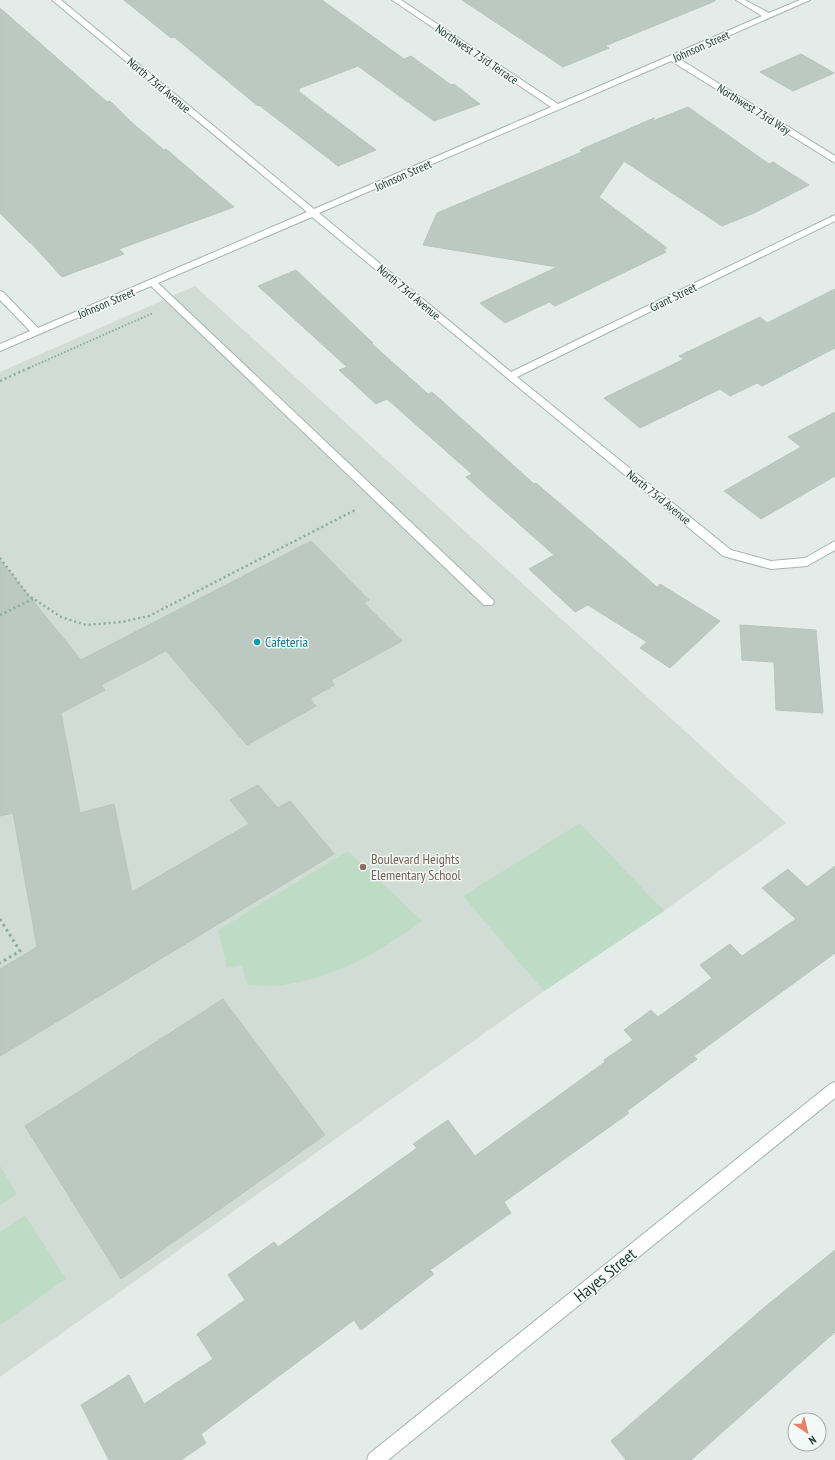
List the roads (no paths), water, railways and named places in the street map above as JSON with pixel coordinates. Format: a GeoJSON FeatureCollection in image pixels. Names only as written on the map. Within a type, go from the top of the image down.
{"type":"FeatureCollection","features":[{"type":"Feature","properties":{"kind":"street","name":"North 73rd Avenue"},"geometry":{"type":"LineString","coordinates":[[56,0],[510,376],[727,553],[771,565],[807,562],[835,545]]}},
{"type":"Feature","properties":{"kind":"street","name":"Northwest 73rd Terrace"},"geometry":{"type":"LineString","coordinates":[[396,0],[558,108]]}},
{"type":"Feature","properties":{"kind":"street"},"geometry":{"type":"LineString","coordinates":[[740,0],[768,16]]}},
{"type":"Feature","properties":{"kind":"street","name":"Johnson Street"},"geometry":{"type":"LineString","coordinates":[[0,348],[673,59],[806,0]]}},
{"type":"Feature","properties":{"kind":"street","name":"Northwest 73rd Way"},"geometry":{"type":"LineString","coordinates":[[673,59],[835,160]]}},
{"type":"Feature","properties":{"kind":"street","name":"Grant Street"},"geometry":{"type":"LineString","coordinates":[[510,376],[835,218]]}},
{"type":"Feature","properties":{"kind":"street"},"geometry":{"type":"LineString","coordinates":[[153,283],[488,602]]}},
{"type":"Feature","properties":{"kind":"street"},"geometry":{"type":"LineString","coordinates":[[0,294],[37,332]]}},
{"type":"Feature","properties":{"kind":"street","name":"Hayes Street"},"geometry":{"type":"LineString","coordinates":[[375,1460],[835,1089]]}},
{"type":"Feature","properties":{"kind":"place","name":"Cafeteria"},"geometry":{"type":"Point","coordinates":[257,642]}},
{"type":"Feature","properties":{"kind":"place","name":"Boulevard Heights Elementary School"},"geometry":{"type":"Point","coordinates":[363,867]}}]}
